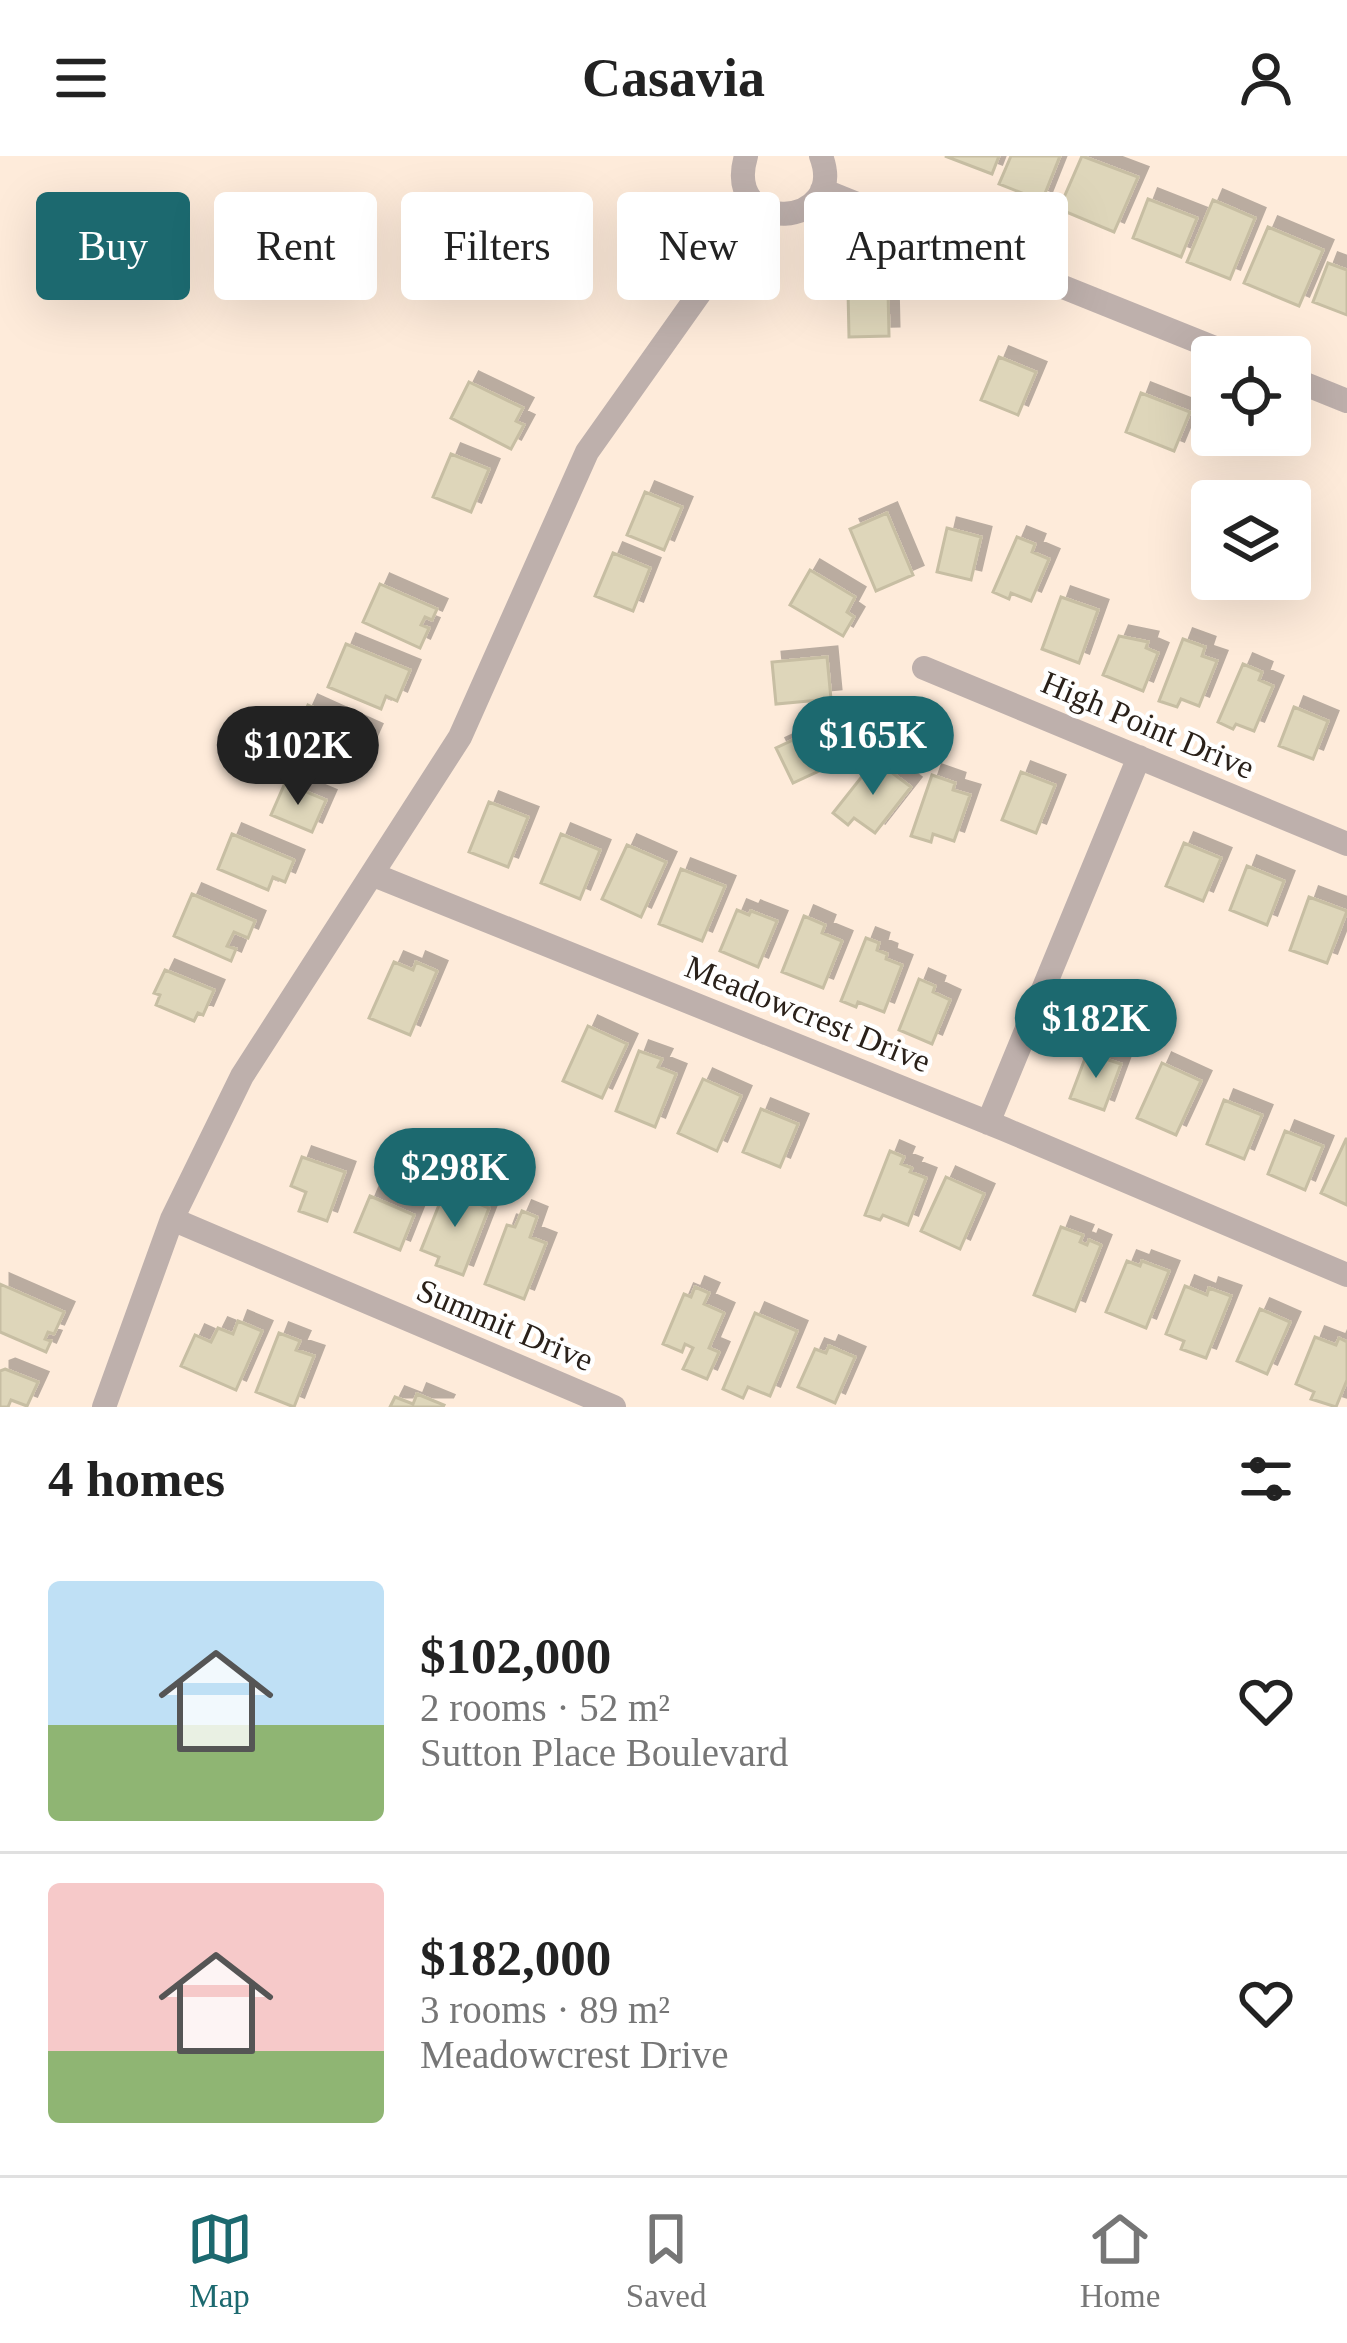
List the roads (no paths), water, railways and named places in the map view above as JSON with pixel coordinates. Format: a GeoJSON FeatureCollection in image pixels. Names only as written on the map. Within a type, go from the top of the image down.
{"type":"FeatureCollection","features":[{"type":"Feature","properties":{"kind":"street"},"geometry":{"type":"LineString","coordinates":[[744,156],[743,185],[748,192]]}},
{"type":"Feature","properties":{"kind":"street"},"geometry":{"type":"LineString","coordinates":[[780,213],[795,214],[806,208],[822,190],[825,177],[820,156]]}},
{"type":"Feature","properties":{"kind":"street"},"geometry":{"type":"LineString","coordinates":[[822,190],[1191,338]]}},
{"type":"Feature","properties":{"kind":"street"},"geometry":{"type":"LineString","coordinates":[[104,1407],[172,1219],[242,1076],[460,737],[587,452],[695,300]]}},
{"type":"Feature","properties":{"kind":"street"},"geometry":{"type":"LineString","coordinates":[[1311,387],[1347,401]]}},
{"type":"Feature","properties":{"kind":"street","name":"High Point Drive"},"geometry":{"type":"LineString","coordinates":[[924,668],[1347,844]]}},
{"type":"Feature","properties":{"kind":"street"},"geometry":{"type":"LineString","coordinates":[[988,1123],[1139,757]]}},
{"type":"Feature","properties":{"kind":"street","name":"Meadowcrest Drive"},"geometry":{"type":"LineString","coordinates":[[374,875],[988,1123],[1347,1275]]}},
{"type":"Feature","properties":{"kind":"street","name":"Summit Drive"},"geometry":{"type":"LineString","coordinates":[[172,1219],[614,1407]]}}]}
